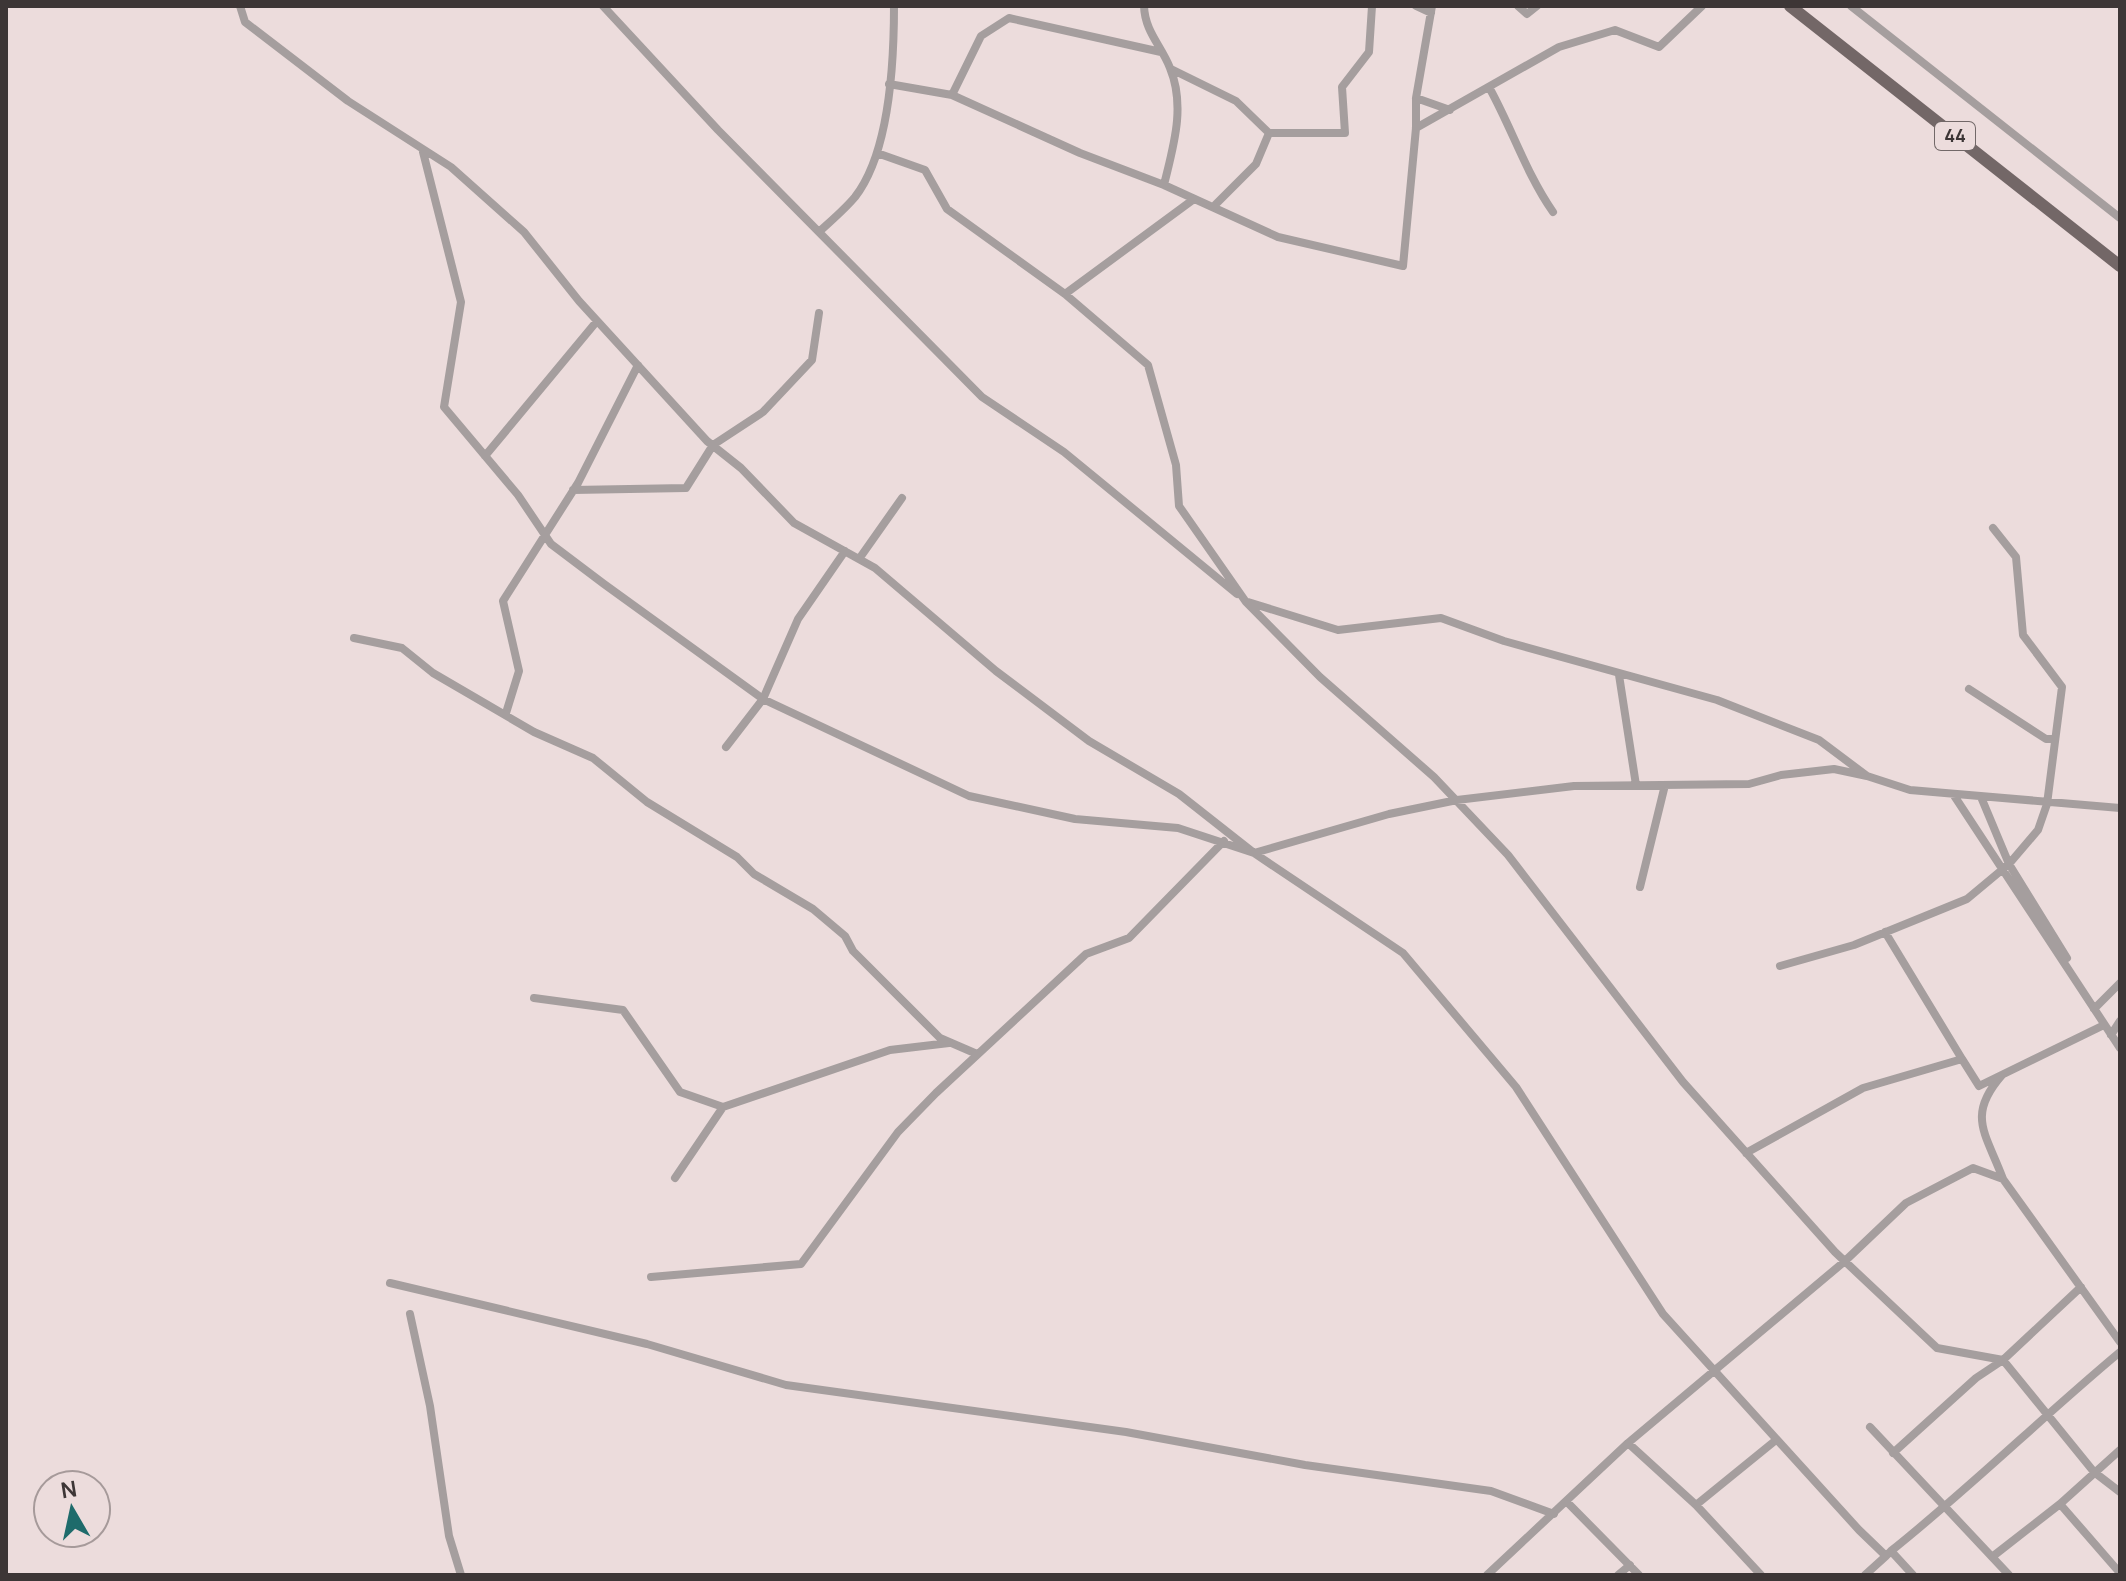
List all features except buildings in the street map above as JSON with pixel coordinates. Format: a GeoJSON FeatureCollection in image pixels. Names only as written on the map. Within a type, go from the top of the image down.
{"type":"FeatureCollection","features":[{"type":"Feature","properties":{"kind":"main road","name":"44"},"geometry":{"type":"LineString","coordinates":[[1790,6],[2120,266]]}},
{"type":"Feature","properties":{"kind":"street"},"geometry":{"type":"LineString","coordinates":[[240,6],[245,22],[348,101],[423,152],[451,167],[524,232],[597,321],[713,445],[741,468],[794,523],[875,568],[996,671],[1089,741],[1179,794],[1254,853],[1349,919],[1378,932],[1403,953],[1516,1087],[1663,1314],[1776,1440],[1913,1575]]}},
{"type":"Feature","properties":{"kind":"street"},"geometry":{"type":"LineString","coordinates":[[603,6],[718,130],[982,397],[1064,452],[1246,602],[1320,677],[1457,800],[1560,919],[1683,1082],[1845,1261],[1937,1348],[2003,1360],[2094,1472],[2120,1492]]}},
{"type":"Feature","properties":{"kind":"street"},"geometry":{"type":"LineString","coordinates":[[820,231],[856,196],[877,153],[894,54],[894,6]]}},
{"type":"Feature","properties":{"kind":"street"},"geometry":{"type":"LineString","coordinates":[[1144,6],[1145,24],[1171,69],[1179,117],[1164,185]]}},
{"type":"Feature","properties":{"kind":"street"},"geometry":{"type":"LineString","coordinates":[[1171,69],[1236,101],[1269,133],[1345,133],[1342,87],[1369,52],[1372,6]]}},
{"type":"Feature","properties":{"kind":"street"},"geometry":{"type":"LineString","coordinates":[[889,84],[952,95],[1278,237],[1403,266],[1416,98],[1431,9],[1416,6]]}},
{"type":"Feature","properties":{"kind":"street"},"geometry":{"type":"LineString","coordinates":[[1518,6],[1527,14],[1537,6]]}},
{"type":"Feature","properties":{"kind":"street"},"geometry":{"type":"LineString","coordinates":[[1416,128],[1490,89],[1559,47],[1615,30],[1659,47],[1702,6]]}},
{"type":"Feature","properties":{"kind":"street","name":"44"},"geometry":{"type":"LineString","coordinates":[[1851,6],[2120,218]]}},
{"type":"Feature","properties":{"kind":"street"},"geometry":{"type":"LineString","coordinates":[[952,95],[981,36],[1009,18],[1161,52]]}},
{"type":"Feature","properties":{"kind":"street"},"geometry":{"type":"LineString","coordinates":[[1490,89],[1516,137],[1538,191],[1553,212]]}},
{"type":"Feature","properties":{"kind":"street"},"geometry":{"type":"LineString","coordinates":[[1416,98],[1450,110]]}},
{"type":"Feature","properties":{"kind":"street"},"geometry":{"type":"LineString","coordinates":[[1213,207],[1256,164],[1269,133]]}},
{"type":"Feature","properties":{"kind":"street"},"geometry":{"type":"LineString","coordinates":[[423,152],[461,302],[444,407],[546,537],[604,584],[763,699],[969,796],[1075,819],[1178,828],[1254,853],[1389,814],[1457,800],[1574,786],[1749,784],[1781,775],[1834,769],[1910,790],[2120,808]]}},
{"type":"Feature","properties":{"kind":"street"},"geometry":{"type":"LineString","coordinates":[[877,153],[925,170],[947,209],[1065,294],[1148,365],[1176,465],[1179,506],[1246,602],[1338,630],[1441,618],[1619,675],[1717,700],[1819,740],[1867,776]]}},
{"type":"Feature","properties":{"kind":"street"},"geometry":{"type":"LineString","coordinates":[[1065,294],[1194,199]]}},
{"type":"Feature","properties":{"kind":"street"},"geometry":{"type":"LineString","coordinates":[[573,490],[686,488],[713,445],[763,412],[812,360],[819,313]]}},
{"type":"Feature","properties":{"kind":"street"},"geometry":{"type":"LineString","coordinates":[[485,456],[597,321]]}},
{"type":"Feature","properties":{"kind":"street"},"geometry":{"type":"LineString","coordinates":[[506,713],[519,671],[503,601],[573,490],[638,365]]}},
{"type":"Feature","properties":{"kind":"street"},"geometry":{"type":"LineString","coordinates":[[859,559],[902,498]]}},
{"type":"Feature","properties":{"kind":"street"},"geometry":{"type":"LineString","coordinates":[[1780,966],[1854,945],[1967,899],[2005,867],[2038,830],[2047,804],[2062,687],[2023,635],[2016,557],[1993,528]]}},
{"type":"Feature","properties":{"kind":"street"},"geometry":{"type":"LineString","coordinates":[[726,747],[763,699],[798,619],[845,551]]}},
{"type":"Feature","properties":{"kind":"street"},"geometry":{"type":"LineString","coordinates":[[354,638],[402,648],[433,673],[534,732],[593,758],[647,802],[737,857],[754,874],[813,909],[845,936],[853,951],[950,1043],[977,1054]]}},
{"type":"Feature","properties":{"kind":"street"},"geometry":{"type":"LineString","coordinates":[[1619,675],[1636,785]]}},
{"type":"Feature","properties":{"kind":"street"},"geometry":{"type":"LineString","coordinates":[[1969,689],[2046,739],[2054,739]]}},
{"type":"Feature","properties":{"kind":"street"},"geometry":{"type":"LineString","coordinates":[[1640,887],[1665,785]]}},
{"type":"Feature","properties":{"kind":"street"},"geometry":{"type":"LineString","coordinates":[[1953,794],[2005,867],[2120,1048]]}},
{"type":"Feature","properties":{"kind":"street"},"geometry":{"type":"LineString","coordinates":[[1981,797],[2005,867]]}},
{"type":"Feature","properties":{"kind":"street"},"geometry":{"type":"LineString","coordinates":[[651,1277],[801,1264],[898,1132],[1086,954],[1129,938],[1230,834]]}},
{"type":"Feature","properties":{"kind":"street"},"geometry":{"type":"LineString","coordinates":[[1885,932],[1979,1086],[2104,1025]]}},
{"type":"Feature","properties":{"kind":"street"},"geometry":{"type":"LineString","coordinates":[[2094,1009],[2120,983]]}},
{"type":"Feature","properties":{"kind":"street"},"geometry":{"type":"LineString","coordinates":[[534,998],[623,1010],[680,1092],[723,1107]]}},
{"type":"Feature","properties":{"kind":"street"},"geometry":{"type":"LineString","coordinates":[[2111,1035],[2120,1021]]}},
{"type":"Feature","properties":{"kind":"street"},"geometry":{"type":"LineString","coordinates":[[675,1178],[723,1107],[890,1050],[950,1043]]}},
{"type":"Feature","properties":{"kind":"street"},"geometry":{"type":"LineString","coordinates":[[1746,1153],[1863,1088],[1962,1059]]}},
{"type":"Feature","properties":{"kind":"street"},"geometry":{"type":"LineString","coordinates":[[2002,1075],[1984,1095],[1980,1118],[2003,1179],[2120,1342]]}},
{"type":"Feature","properties":{"kind":"street"},"geometry":{"type":"LineString","coordinates":[[1487,1575],[1628,1443],[1845,1261],[1906,1203],[1973,1168],[2003,1179]]}},
{"type":"Feature","properties":{"kind":"street"},"geometry":{"type":"LineString","coordinates":[[390,1283],[647,1344],[786,1385],[1126,1432],[1305,1465],[1491,1491],[1554,1514]]}},
{"type":"Feature","properties":{"kind":"street"},"geometry":{"type":"LineString","coordinates":[[1893,1453],[1976,1378],[2003,1360],[2081,1287]]}},
{"type":"Feature","properties":{"kind":"street"},"geometry":{"type":"LineString","coordinates":[[410,1314],[430,1406],[449,1536],[461,1575]]}},
{"type":"Feature","properties":{"kind":"street"},"geometry":{"type":"LineString","coordinates":[[1865,1575],[2120,1352]]}},
{"type":"Feature","properties":{"kind":"street"},"geometry":{"type":"LineString","coordinates":[[1870,1427],[2009,1575]]}},
{"type":"Feature","properties":{"kind":"street"},"geometry":{"type":"LineString","coordinates":[[1696,1505],[1776,1440]]}},
{"type":"Feature","properties":{"kind":"street"},"geometry":{"type":"LineString","coordinates":[[1628,1443],[1696,1505],[1760,1575]]}},
{"type":"Feature","properties":{"kind":"street"},"geometry":{"type":"LineString","coordinates":[[1992,1557],[2060,1504],[2120,1450]]}},
{"type":"Feature","properties":{"kind":"street"},"geometry":{"type":"LineString","coordinates":[[1567,1502],[1639,1575]]}},
{"type":"Feature","properties":{"kind":"street"},"geometry":{"type":"LineString","coordinates":[[2060,1504],[2120,1573]]}},
{"type":"Feature","properties":{"kind":"street"},"geometry":{"type":"LineString","coordinates":[[1618,1575],[1630,1565]]}}]}
